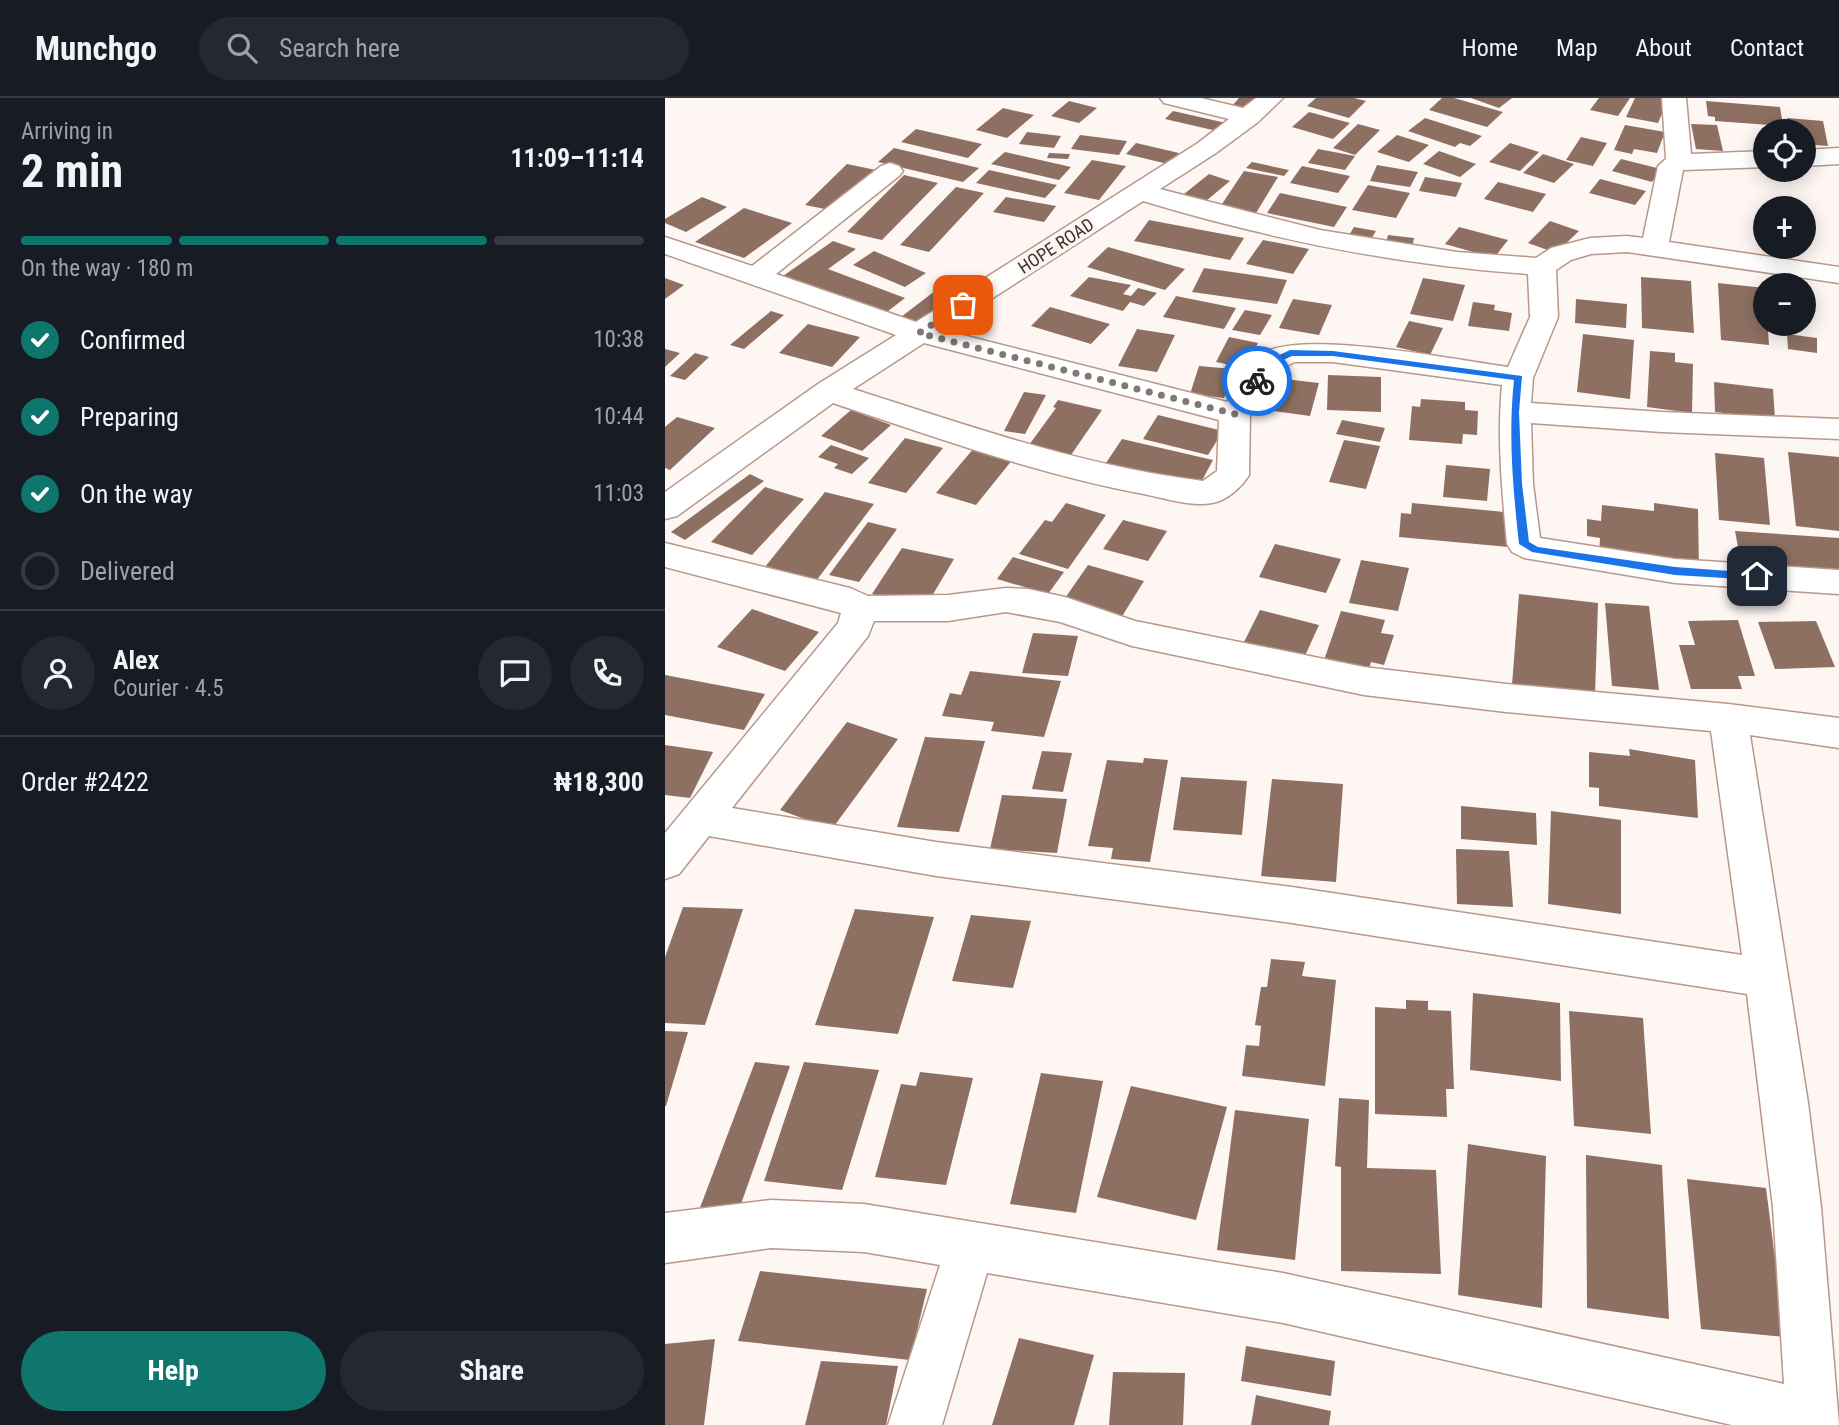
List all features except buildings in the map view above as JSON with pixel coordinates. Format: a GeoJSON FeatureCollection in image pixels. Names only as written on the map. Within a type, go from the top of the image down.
{"type":"FeatureCollection","features":[{"type":"Feature","properties":{"kind":"street"},"geometry":{"type":"LineString","coordinates":[[1172,98],[1249,117]]}},
{"type":"Feature","properties":{"kind":"street","name":"HOPE ROAD"},"geometry":{"type":"LineString","coordinates":[[665,508],[829,391],[1140,192],[1249,117],[1271,98]]}},
{"type":"Feature","properties":{"kind":"street"},"geometry":{"type":"LineString","coordinates":[[1674,98],[1679,162]]}},
{"type":"Feature","properties":{"kind":"street"},"geometry":{"type":"LineString","coordinates":[[1816,157],[1839,156]]}},
{"type":"Feature","properties":{"kind":"street"},"geometry":{"type":"LineString","coordinates":[[1654,248],[1671,166],[1679,162],[1753,159]]}},
{"type":"Feature","properties":{"kind":"street"},"geometry":{"type":"LineString","coordinates":[[757,276],[890,172]]}},
{"type":"Feature","properties":{"kind":"street"},"geometry":{"type":"LineString","coordinates":[[1140,192],[1217,216],[1429,257],[1542,267],[1561,254],[1590,246],[1627,244],[1839,275]]}},
{"type":"Feature","properties":{"kind":"street"},"geometry":{"type":"LineString","coordinates":[[665,245],[919,333],[1235,414]]}},
{"type":"Feature","properties":{"kind":"street"},"geometry":{"type":"LineString","coordinates":[[1542,267],[1543,317],[1518,378],[1515,412],[1517,484],[1524,544],[1536,550],[1675,571],[1839,582]]}},
{"type":"Feature","properties":{"kind":"street"},"geometry":{"type":"LineString","coordinates":[[829,391],[1060,465],[1156,488],[1209,493],[1233,475],[1235,414],[1268,363],[1290,353],[1333,353],[1518,378]]}},
{"type":"Feature","properties":{"kind":"street"},"geometry":{"type":"LineString","coordinates":[[1515,412],[1662,422],[1839,429]]}},
{"type":"Feature","properties":{"kind":"street"},"geometry":{"type":"LineString","coordinates":[[665,555],[850,601],[860,609],[948,608],[1006,600],[1028,602],[1065,610],[1132,633],[1364,681],[1506,698],[1728,718],[1839,733]]}},
{"type":"Feature","properties":{"kind":"street"},"geometry":{"type":"LineString","coordinates":[[665,862],[855,627],[860,609]]}},
{"type":"Feature","properties":{"kind":"street"},"geometry":{"type":"LineString","coordinates":[[665,1238],[771,1224],[864,1228],[1283,1298],[1814,1421],[1797,1207],[1785,1103],[1728,718]]}},
{"type":"Feature","properties":{"kind":"street"},"geometry":{"type":"LineString","coordinates":[[702,819],[936,859],[1292,905],[1766,978]]}},
{"type":"Feature","properties":{"kind":"street"},"geometry":{"type":"LineString","coordinates":[[915,1425],[971,1246]]}},
{"type":"Feature","properties":{"kind":"way so far"},"geometry":{"type":"LineString","coordinates":[[963,305],[919,333],[1235,414],[1257,381]]}},
{"type":"Feature","properties":{"kind":"route"},"geometry":{"type":"LineString","coordinates":[[1257,381],[1268,363],[1290,353],[1333,353],[1518,378],[1515,412],[1517,484],[1524,544],[1536,550],[1675,571],[1757,576]]}}]}
